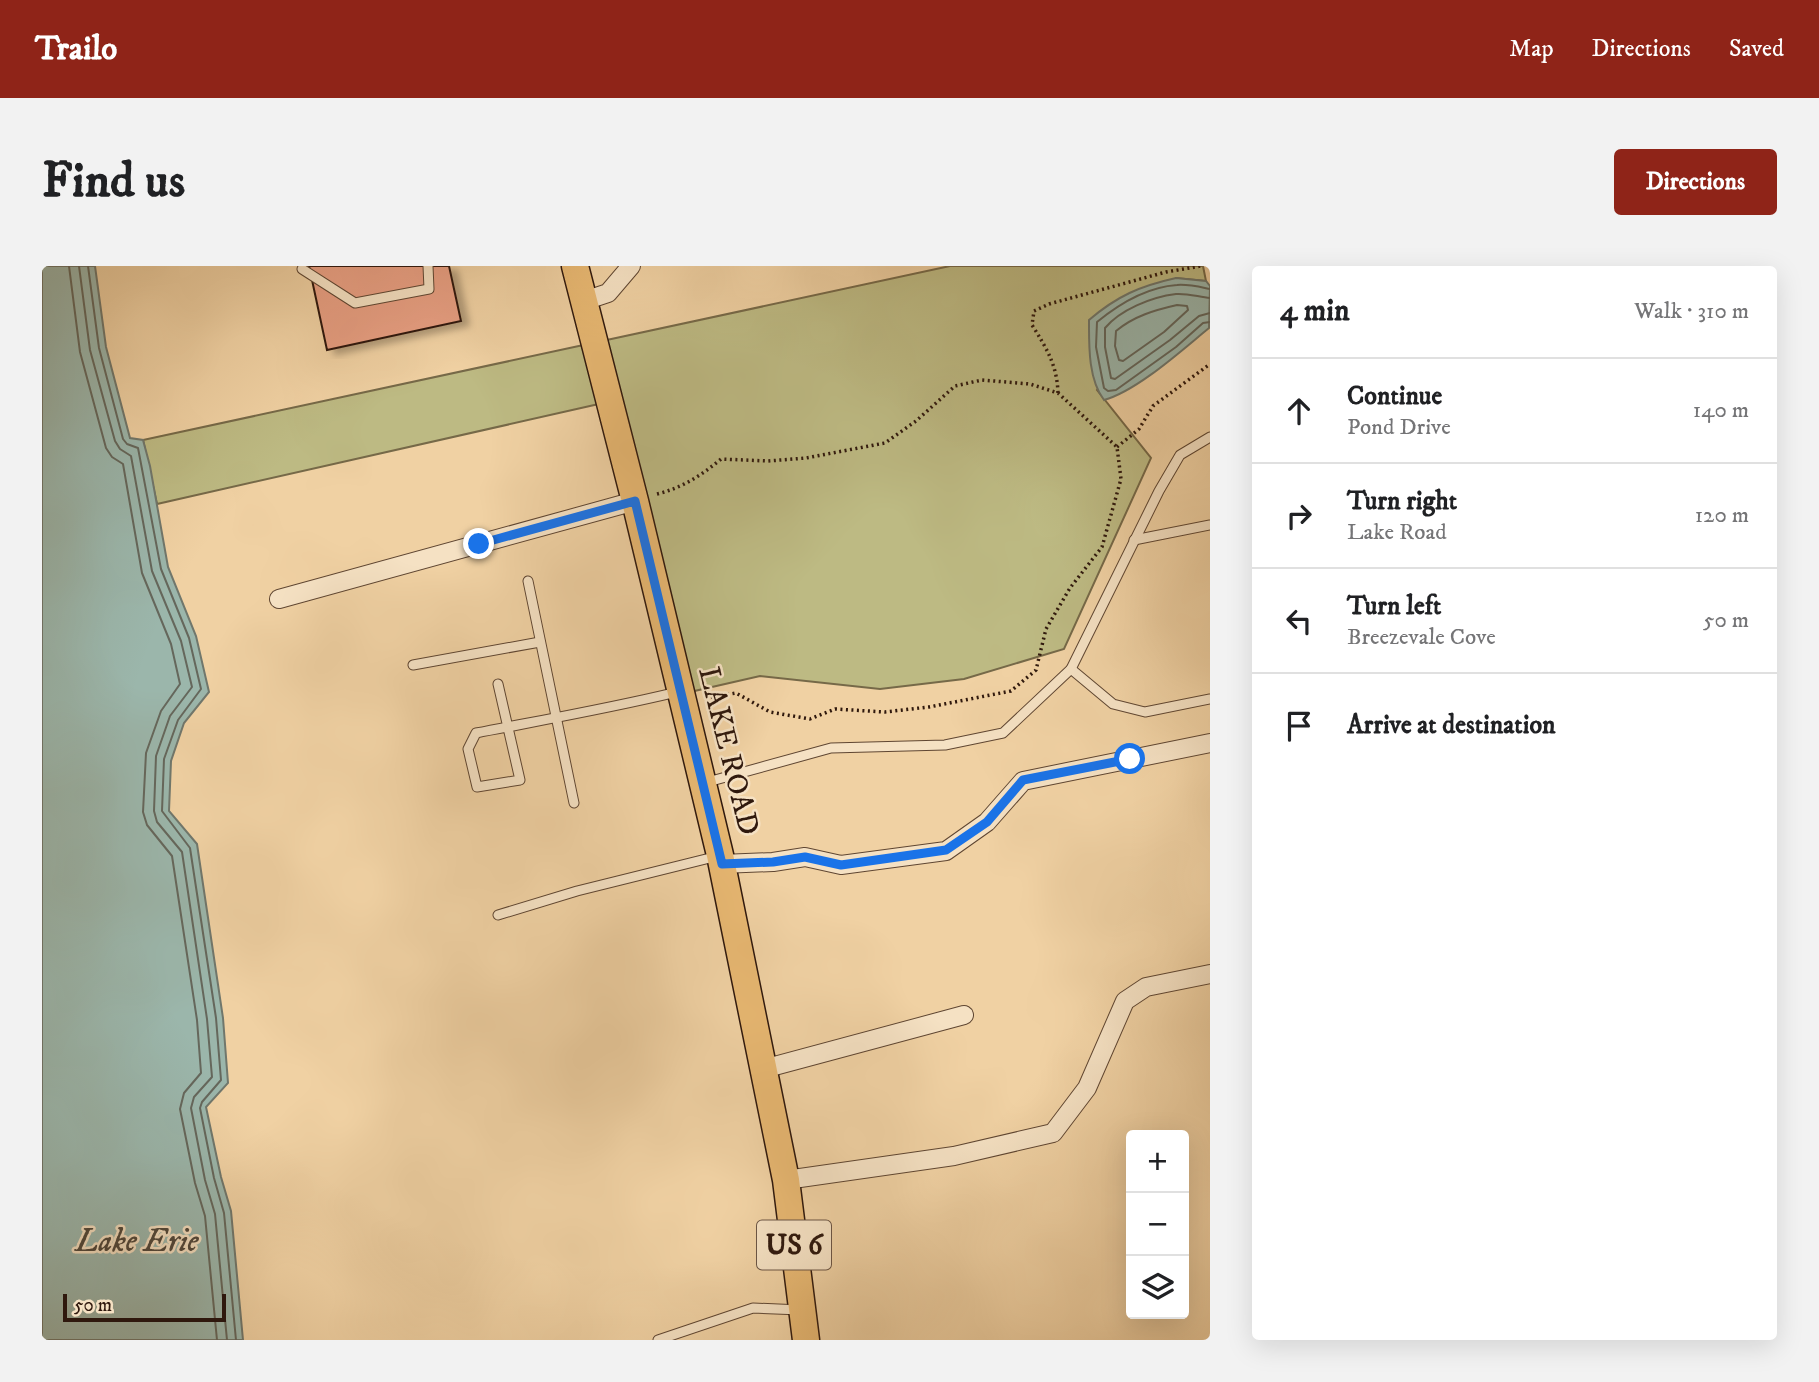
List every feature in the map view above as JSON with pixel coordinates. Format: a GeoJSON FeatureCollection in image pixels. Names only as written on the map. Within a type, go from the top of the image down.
{"type":"FeatureCollection","features":[{"type":"Feature","properties":{"kind":"main road","name":"LAKE ROAD"},"geometry":{"type":"LineString","coordinates":[[575,266],[646,497],[679,691],[721,860],[786,1180],[806,1340]]}},
{"type":"Feature","properties":{"kind":"street"},"geometry":{"type":"LineString","coordinates":[[584,301],[608,293],[631,266]]}},
{"type":"Feature","properties":{"kind":"street"},"geometry":{"type":"LineString","coordinates":[[279,600],[646,497]]}},
{"type":"Feature","properties":{"kind":"street"},"geometry":{"type":"LineString","coordinates":[[721,860],[773,862],[805,857],[841,865],[946,850],[987,822],[1023,780],[1210,743]]}},
{"type":"Feature","properties":{"kind":"street"},"geometry":{"type":"LineString","coordinates":[[786,1180],[954,1156],[1053,1133],[1087,1087],[1125,1001],[1146,987],[1210,974]]}},
{"type":"Feature","properties":{"kind":"street"},"geometry":{"type":"LineString","coordinates":[[763,1069],[964,1015]]}},
{"type":"Feature","properties":{"kind":"lane"},"geometry":{"type":"LineString","coordinates":[[302,269],[355,303],[429,289],[428,266]]}},
{"type":"Feature","properties":{"kind":"lane"},"geometry":{"type":"LineString","coordinates":[[702,784],[831,748],[945,745],[1003,733],[1071,669],[1134,540],[1180,455],[1210,438]]}},
{"type":"Feature","properties":{"kind":"lane"},"geometry":{"type":"LineString","coordinates":[[1134,540],[1210,526]]}},
{"type":"Feature","properties":{"kind":"lane"},"geometry":{"type":"LineString","coordinates":[[528,581],[574,803]]}},
{"type":"Feature","properties":{"kind":"lane"},"geometry":{"type":"LineString","coordinates":[[413,665],[540,642]]}},
{"type":"Feature","properties":{"kind":"lane"},"geometry":{"type":"LineString","coordinates":[[1071,669],[1112,704],[1145,712],[1210,699]]}},
{"type":"Feature","properties":{"kind":"lane"},"geometry":{"type":"LineString","coordinates":[[498,684],[509,726],[520,780],[477,787],[468,749],[476,733],[509,726],[557,717],[679,691]]}},
{"type":"Feature","properties":{"kind":"lane"},"geometry":{"type":"LineString","coordinates":[[498,915],[577,891],[721,860]]}},
{"type":"Feature","properties":{"kind":"lane"},"geometry":{"type":"LineString","coordinates":[[658,1340],[753,1308],[802,1310]]}},
{"type":"Feature","properties":{"kind":"path"},"geometry":{"type":"LineString","coordinates":[[1058,393],[1057,372],[1032,324],[1034,311],[1049,304],[1166,272],[1201,266]]}},
{"type":"Feature","properties":{"kind":"path"},"geometry":{"type":"LineString","coordinates":[[1117,447],[1139,429],[1153,406],[1210,364]]}},
{"type":"Feature","properties":{"kind":"path"},"geometry":{"type":"LineString","coordinates":[[646,497],[674,490],[721,459],[768,461],[806,458],[885,443],[916,421],[955,386],[982,380],[1030,384],[1058,393],[1117,447],[1121,479],[1102,547],[1070,588],[1046,629],[1036,670],[1011,691],[929,708],[885,712],[835,709],[810,719],[770,712],[736,693],[707,698]]}},
{"type":"Feature","properties":{"kind":"shaded area"},"geometry":{"type":"Polygon","coordinates":[[[950,266],[1203,266],[1206,281],[1176,278],[1097,390],[1151,458],[1064,649],[964,679],[880,689],[760,676],[690,692],[621,399],[157,504],[143,440],[950,266]]]}},
{"type":"Feature","properties":{"kind":"water","name":"Lake Erie"},"geometry":{"type":"Polygon","coordinates":[[[42,266],[95,266],[106,347],[130,438],[143,440],[168,567],[196,636],[209,692],[184,723],[171,761],[169,811],[197,844],[223,1018],[228,1083],[206,1107],[231,1211],[243,1340],[42,1340],[42,266]]]}},
{"type":"Feature","properties":{"kind":"water"},"geometry":{"type":"Polygon","coordinates":[[[1176,278],[1206,281],[1210,286],[1209,328],[1145,379],[1104,400],[1092,372],[1089,320],[1109,304],[1130,293],[1176,278]]]}},
{"type":"Feature","properties":{"kind":"building"},"geometry":{"type":"Polygon","coordinates":[[[309,266],[449,266],[461,321],[327,350],[309,266]]]}},
{"type":"Feature","properties":{"kind":"route"},"geometry":{"type":"LineString","coordinates":[[479,544],[635,501],[722,864],[773,862],[805,857],[841,865],[946,850],[987,822],[1023,780],[1130,759]]}}]}
